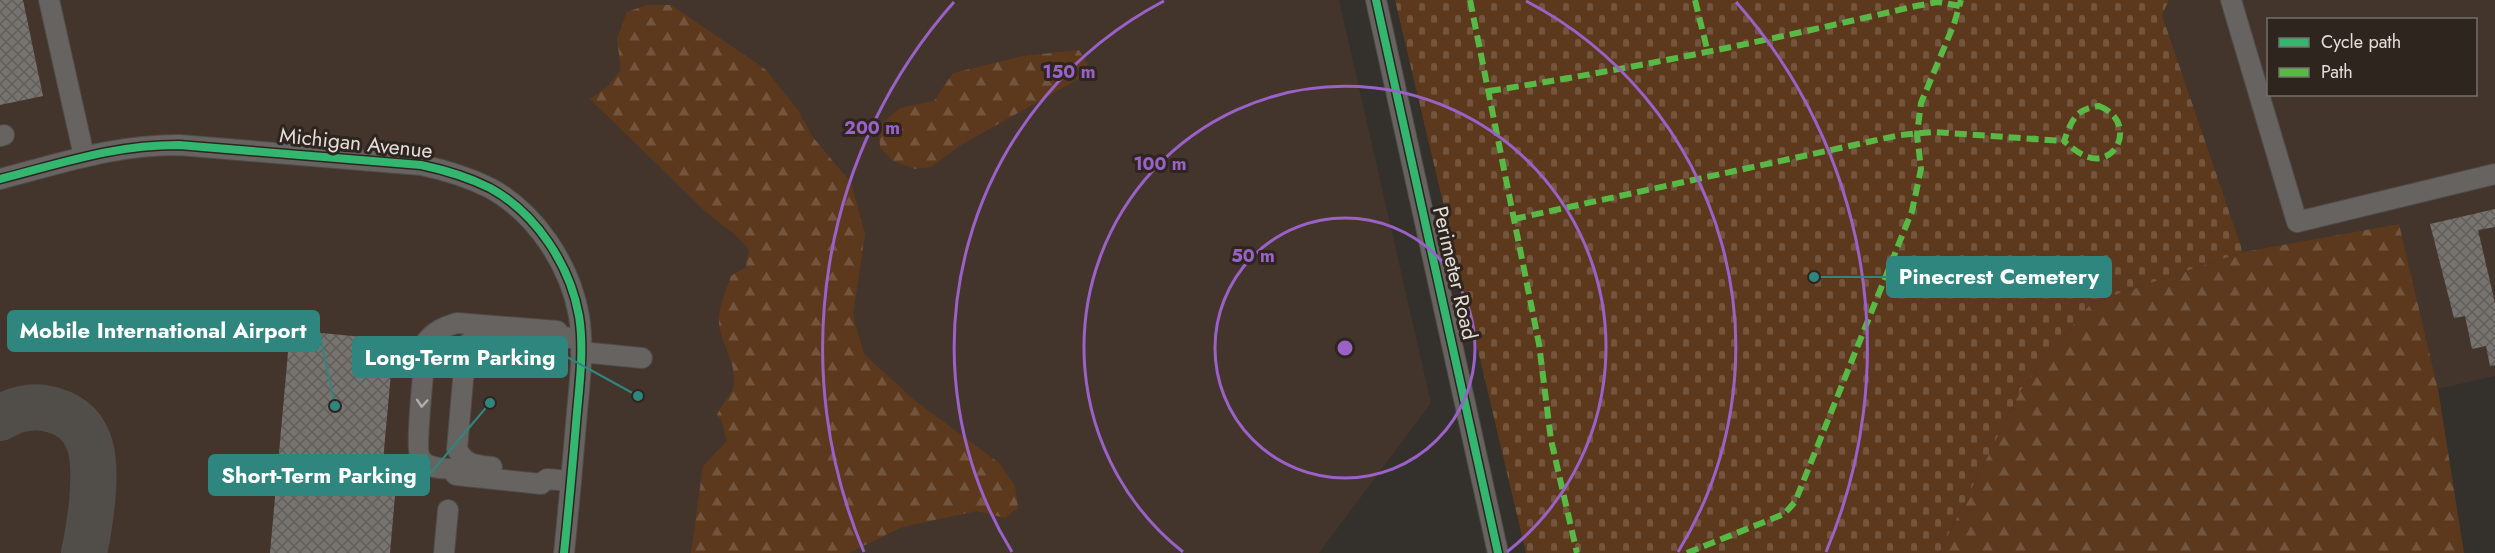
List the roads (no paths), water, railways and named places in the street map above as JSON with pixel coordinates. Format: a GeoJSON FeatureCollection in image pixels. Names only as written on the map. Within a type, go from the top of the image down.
{"type":"FeatureCollection","features":[{"type":"Feature","properties":{"kind":"street"},"geometry":{"type":"LineString","coordinates":[[49,0],[84,156]]}},
{"type":"Feature","properties":{"kind":"street","name":"Perimeter Road"},"geometry":{"type":"LineString","coordinates":[[1376,0],[1498,553]]}},
{"type":"Feature","properties":{"kind":"street"},"geometry":{"type":"LineString","coordinates":[[2231,0],[2297,222],[2495,174]]}},
{"type":"Feature","properties":{"kind":"street","name":"Michigan Avenue"},"geometry":{"type":"LineString","coordinates":[[0,178],[115,149],[150,145],[208,147],[412,164],[445,171],[492,189],[511,202],[543,235],[572,287],[579,317],[575,343],[571,481],[564,553]]}},
{"type":"Feature","properties":{"kind":"street"},"geometry":{"type":"LineString","coordinates":[[571,481],[547,479],[541,484],[456,475],[451,469],[432,467],[421,461],[418,453],[426,342],[431,336],[457,323],[557,331],[575,343]]}},
{"type":"Feature","properties":{"kind":"street"},"geometry":{"type":"LineString","coordinates":[[547,479],[541,471],[470,465],[461,457],[457,449],[466,346],[472,339],[479,336],[575,343],[642,358]]}},
{"type":"Feature","properties":{"kind":"street"},"geometry":{"type":"LineString","coordinates":[[444,553],[448,510]]}},
{"type":"Feature","properties":{"kind":"place","name":"Pinecrest Cemetery"},"geometry":{"type":"Point","coordinates":[1814,277]}},
{"type":"Feature","properties":{"kind":"place","name":"Long-Term Parking"},"geometry":{"type":"Point","coordinates":[638,396]}},
{"type":"Feature","properties":{"kind":"place","name":"Short-Term Parking"},"geometry":{"type":"Point","coordinates":[490,403]}},
{"type":"Feature","properties":{"kind":"place","name":"Mobile International Airport"},"geometry":{"type":"Point","coordinates":[335,406]}}]}
